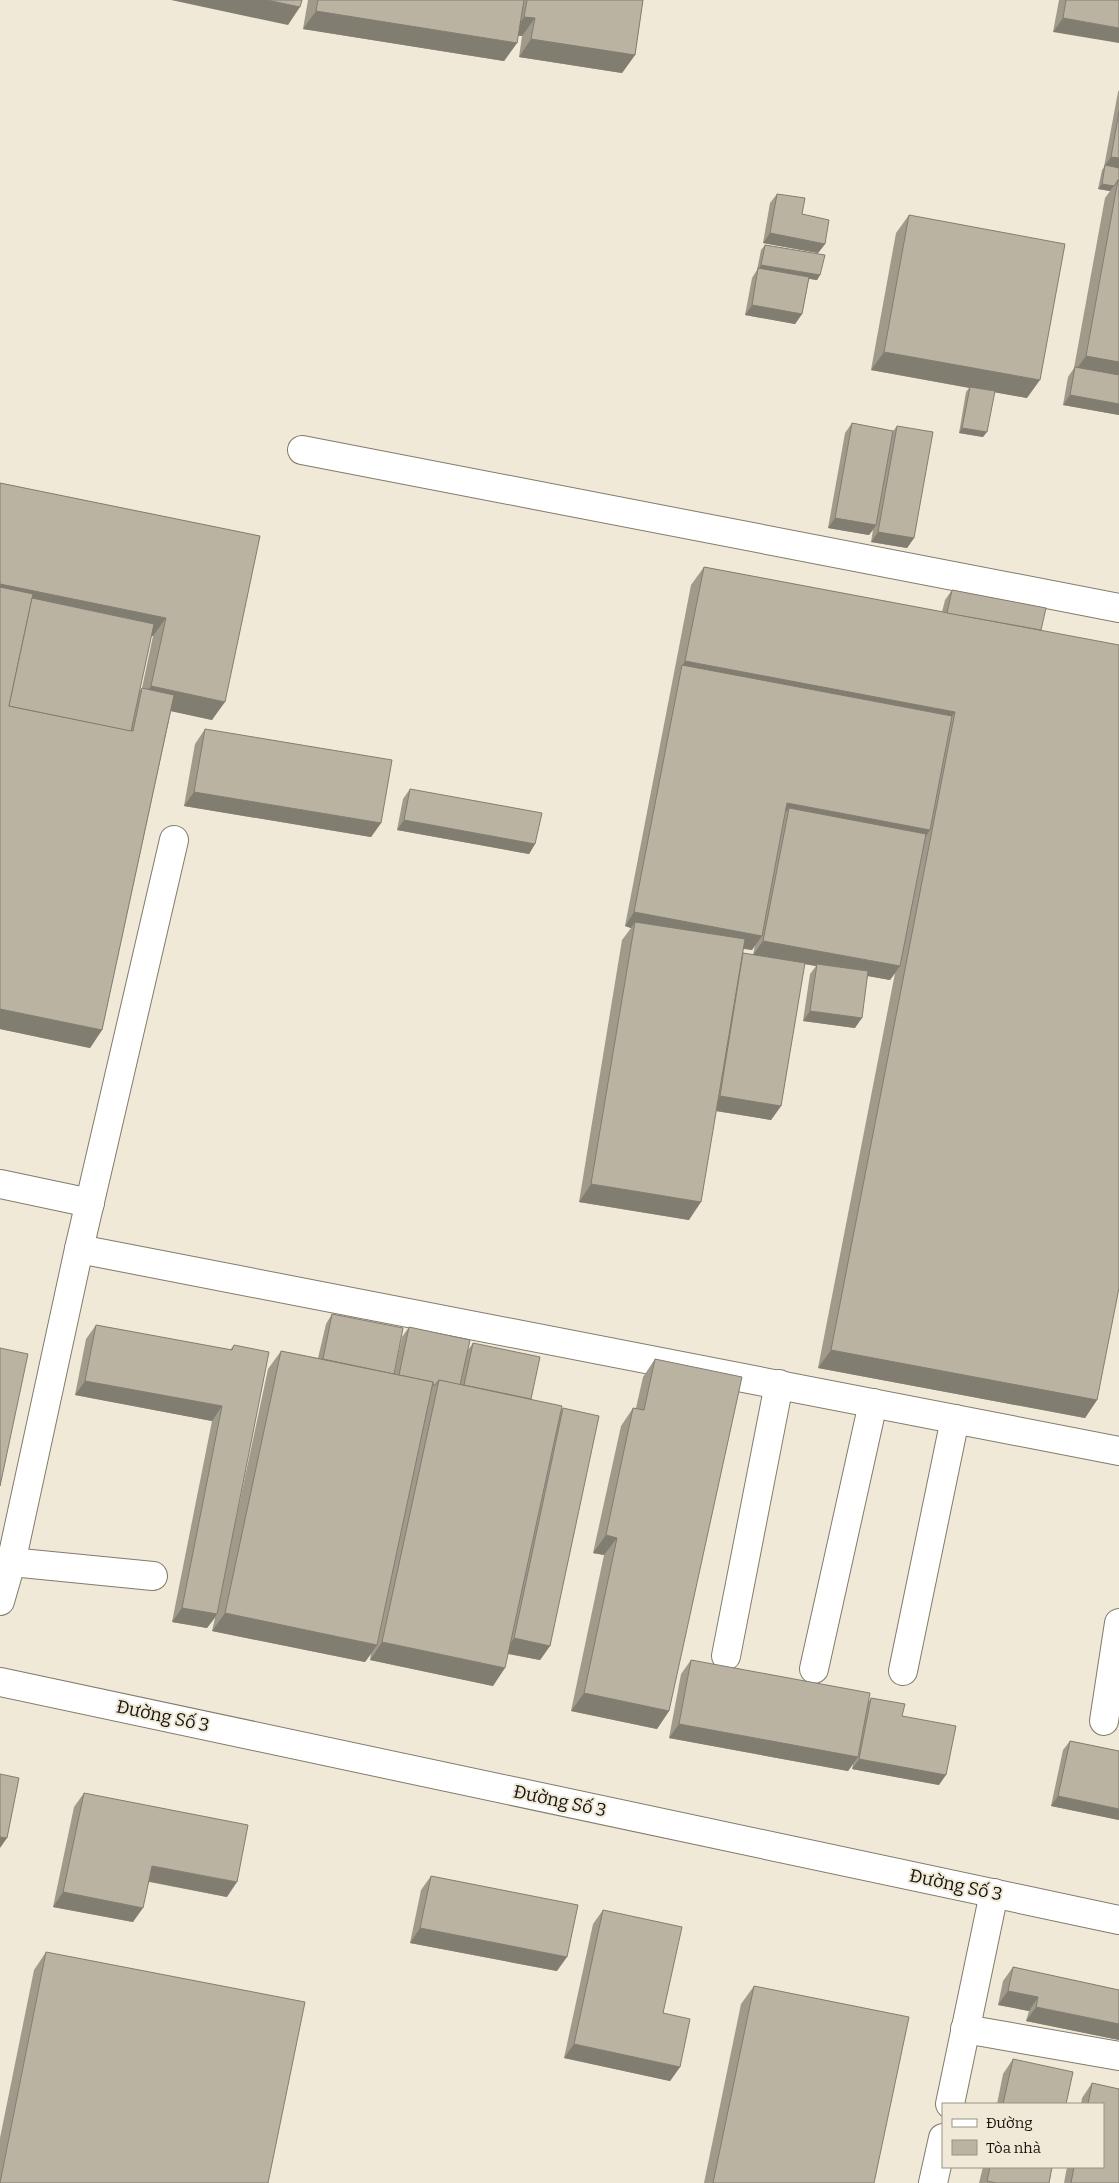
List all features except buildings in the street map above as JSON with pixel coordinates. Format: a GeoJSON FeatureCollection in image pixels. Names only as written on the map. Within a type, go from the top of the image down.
{"type":"FeatureCollection","features":[{"type":"Feature","properties":{"kind":"street"},"geometry":{"type":"LineString","coordinates":[[302,450],[1119,608]]}},
{"type":"Feature","properties":{"kind":"street"},"geometry":{"type":"LineString","coordinates":[[0,1601],[5,1562],[174,840]]}},
{"type":"Feature","properties":{"kind":"street"},"geometry":{"type":"LineString","coordinates":[[0,1184],[90,1203]]}},
{"type":"Feature","properties":{"kind":"street"},"geometry":{"type":"LineString","coordinates":[[79,1249],[1119,1450]]}},
{"type":"Feature","properties":{"kind":"street"},"geometry":{"type":"LineString","coordinates":[[726,1656],[779,1384]]}},
{"type":"Feature","properties":{"kind":"street"},"geometry":{"type":"LineString","coordinates":[[814,1669],[873,1403]]}},
{"type":"Feature","properties":{"kind":"street"},"geometry":{"type":"LineString","coordinates":[[903,1671],[955,1419]]}},
{"type":"Feature","properties":{"kind":"street"},"geometry":{"type":"LineString","coordinates":[[5,1562],[153,1576]]}},
{"type":"Feature","properties":{"kind":"street"},"geometry":{"type":"LineString","coordinates":[[1104,1721],[1119,1622]]}},
{"type":"Feature","properties":{"kind":"street","name":"Đường Số 3"},"geometry":{"type":"LineString","coordinates":[[0,1682],[1119,1920]]}},
{"type":"Feature","properties":{"kind":"street"},"geometry":{"type":"LineString","coordinates":[[950,2103],[994,1893]]}},
{"type":"Feature","properties":{"kind":"street"},"geometry":{"type":"LineString","coordinates":[[965,2029],[1119,2056]]}},
{"type":"Feature","properties":{"kind":"street"},"geometry":{"type":"LineString","coordinates":[[933,2183],[942,2142]]}}]}
